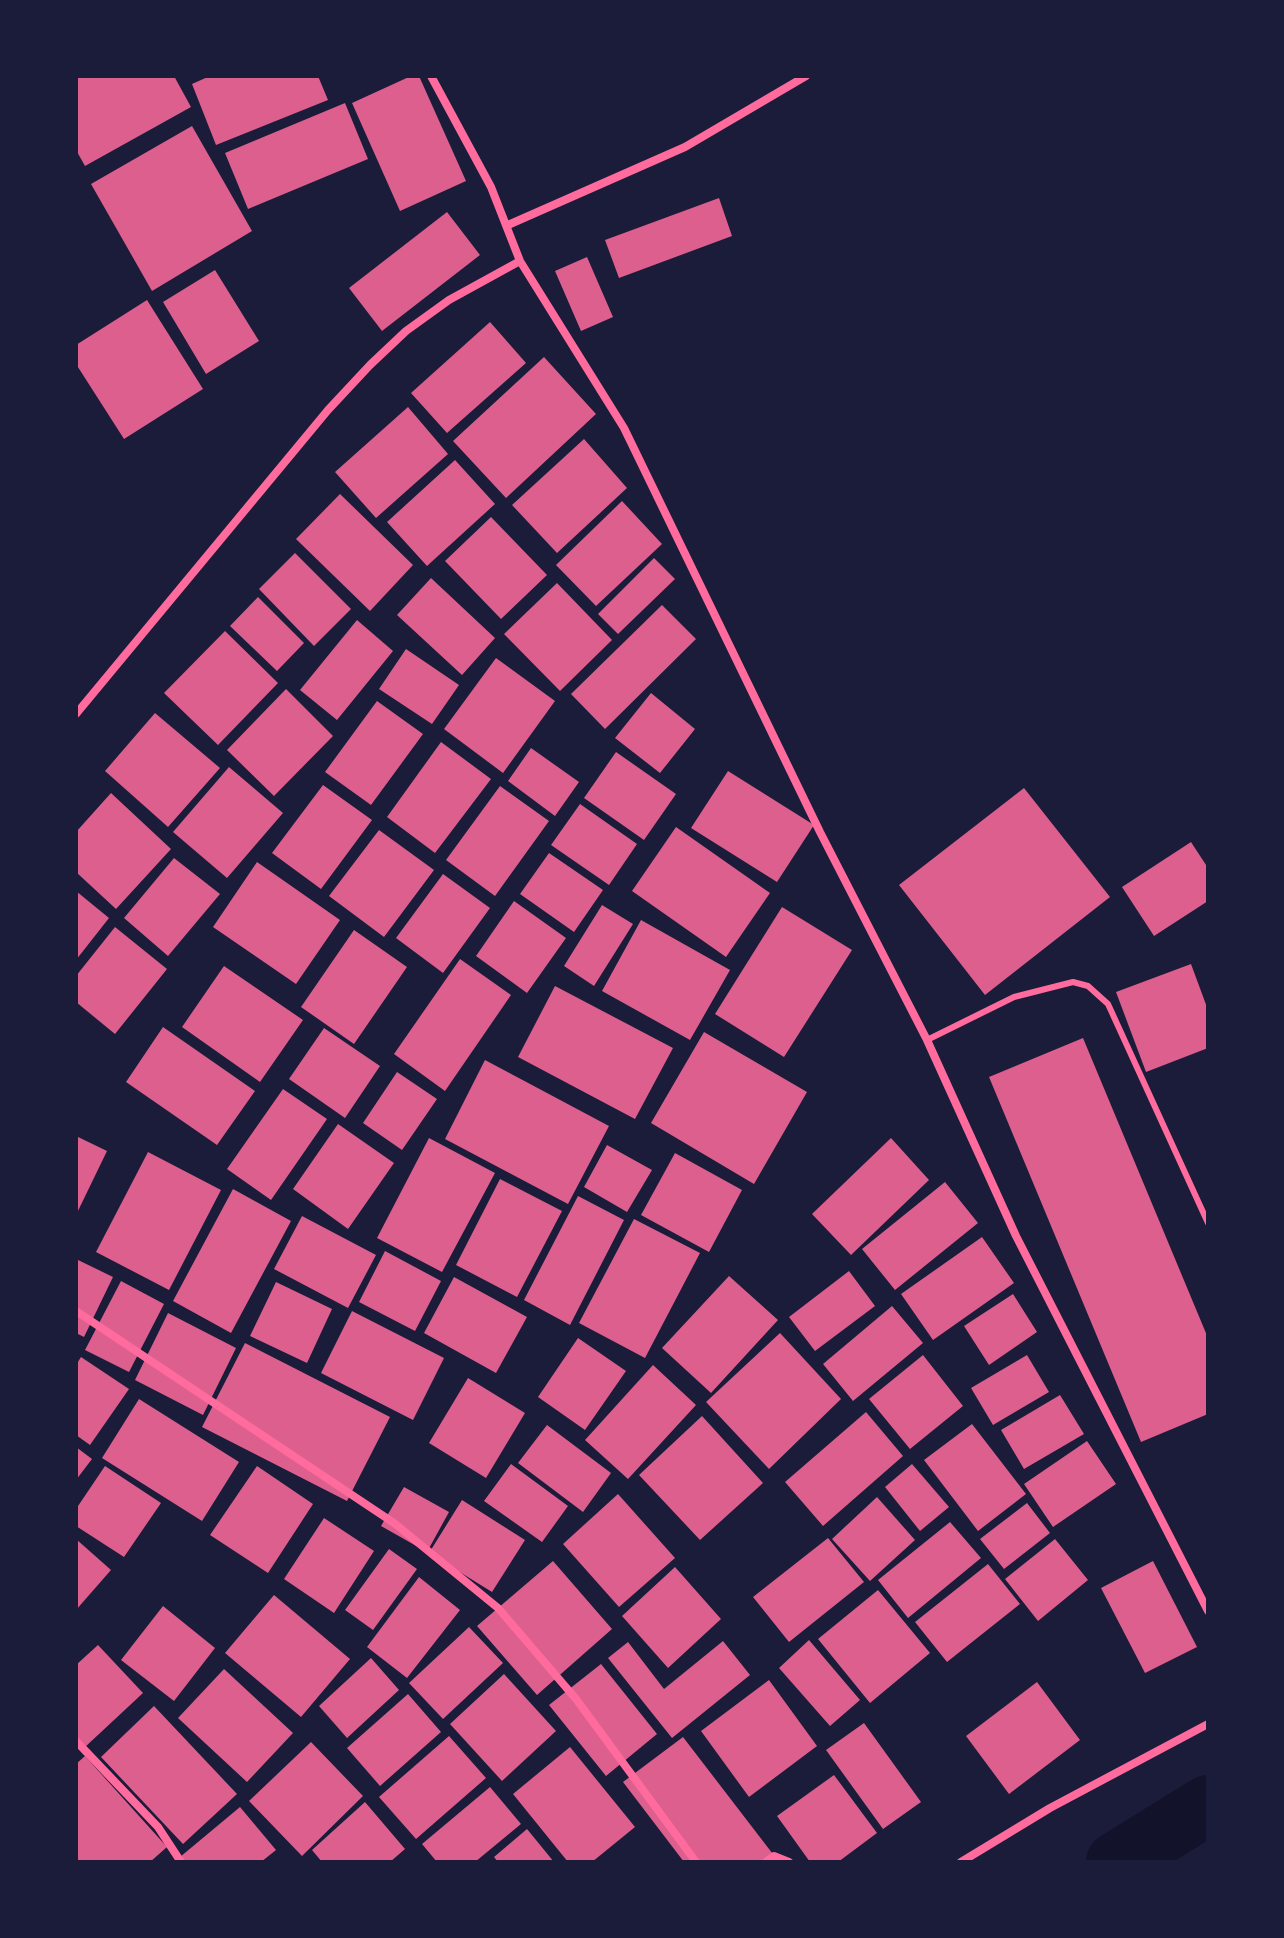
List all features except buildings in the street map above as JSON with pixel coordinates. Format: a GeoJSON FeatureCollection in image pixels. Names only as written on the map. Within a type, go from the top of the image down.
{"type":"FeatureCollection","features":[{"type":"Feature","properties":{"kind":"street"},"geometry":{"type":"LineString","coordinates":[[431,76],[508,225],[520,261],[624,428],[820,832],[927,1040],[1016,1236],[1208,1611]]}},
{"type":"Feature","properties":{"kind":"street"},"geometry":{"type":"LineString","coordinates":[[508,225],[685,147],[806,76]]}},
{"type":"Feature","properties":{"kind":"street"},"geometry":{"type":"LineString","coordinates":[[76,714],[328,410],[370,365],[406,331],[449,300],[520,261]]}},
{"type":"Feature","properties":{"kind":"street"},"geometry":{"type":"LineString","coordinates":[[76,1311],[394,1523],[498,1608],[576,1699],[696,1862]]}},
{"type":"Feature","properties":{"kind":"street"},"geometry":{"type":"LineString","coordinates":[[961,1862],[1050,1808],[1208,1724]]}},
{"type":"Feature","properties":{"kind":"street"},"geometry":{"type":"LineString","coordinates":[[76,1741],[158,1827],[181,1862]]}},
{"type":"Feature","properties":{"kind":"street"},"geometry":{"type":"LineString","coordinates":[[766,1862],[774,1856],[789,1862]]}},
{"type":"Feature","properties":{"kind":"lane"},"geometry":{"type":"LineString","coordinates":[[927,1040],[1014,997],[1073,982],[1088,986],[1108,1004],[1208,1223]]}},
{"type":"Feature","properties":{"kind":"waterway"},"geometry":{"type":"LineString","coordinates":[[1116,1862],[1208,1805]]}}]}
